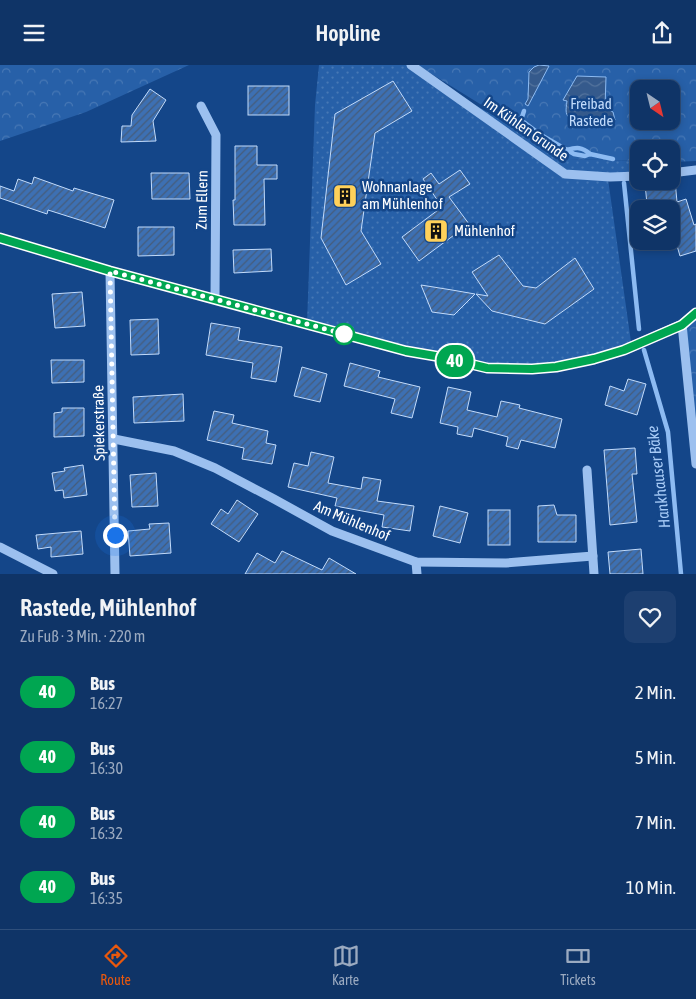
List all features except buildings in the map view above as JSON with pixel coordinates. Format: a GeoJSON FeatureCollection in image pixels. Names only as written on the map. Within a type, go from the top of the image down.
{"type":"FeatureCollection","features":[{"type":"Feature","properties":{"kind":"street","name":"Im Kühlen Grunde"},"geometry":{"type":"LineString","coordinates":[[411,65],[565,174],[630,176]]}},
{"type":"Feature","properties":{"kind":"street","name":"Zum Ellern"},"geometry":{"type":"LineString","coordinates":[[201,106],[216,135],[215,299]]}},
{"type":"Feature","properties":{"kind":"street"},"geometry":{"type":"LineString","coordinates":[[680,172],[696,171]]}},
{"type":"Feature","properties":{"kind":"street"},"geometry":{"type":"LineString","coordinates":[[0,238],[110,271],[406,351],[487,368],[532,369],[556,367],[594,359],[613,354],[682,325],[696,313]]}},
{"type":"Feature","properties":{"kind":"street","name":"Spiekerstraße"},"geometry":{"type":"LineString","coordinates":[[110,271],[115,574]]}},
{"type":"Feature","properties":{"kind":"street"},"geometry":{"type":"LineString","coordinates":[[682,325],[696,464]]}},
{"type":"Feature","properties":{"kind":"street","name":"Am Mühlenhof"},"geometry":{"type":"LineString","coordinates":[[114,439],[174,451],[224,473],[332,531],[416,562],[506,563],[593,556]]}},
{"type":"Feature","properties":{"kind":"street"},"geometry":{"type":"LineString","coordinates":[[587,470],[594,574]]}},
{"type":"Feature","properties":{"kind":"street"},"geometry":{"type":"LineString","coordinates":[[0,547],[53,574]]}},
{"type":"Feature","properties":{"kind":"street"},"geometry":{"type":"LineString","coordinates":[[416,562],[417,574]]}},
{"type":"Feature","properties":{"kind":"green space"},"geometry":{"type":"Polygon","coordinates":[[[0,65],[189,65],[86,112],[0,141],[0,65]]]}},
{"type":"Feature","properties":{"kind":"green space"},"geometry":{"type":"Polygon","coordinates":[[[319,65],[411,65],[435,82],[569,159],[630,161],[630,175],[608,179],[631,342],[613,354],[556,367],[487,368],[307,324],[315,105],[319,65]]]}},
{"type":"Feature","properties":{"kind":"green space","name":"Freibad Rastede"},"geometry":{"type":"Polygon","coordinates":[[[417,65],[696,65],[696,161],[680,162],[680,140],[630,140],[630,161],[569,159],[417,65]]]}},
{"type":"Feature","properties":{"kind":"green space"},"geometry":{"type":"Polygon","coordinates":[[[696,318],[696,417],[695,419],[686,327],[696,318]]]}},
{"type":"Feature","properties":{"kind":"water"},"geometry":{"type":"Polygon","coordinates":[[[539,65],[549,66],[528,106],[525,104],[528,99],[529,72],[539,65]]]}},
{"type":"Feature","properties":{"kind":"water"},"geometry":{"type":"Polygon","coordinates":[[[577,76],[606,77],[605,108],[613,112],[615,120],[612,123],[573,120],[568,117],[566,112],[567,101],[563,100],[577,76]]]}},
{"type":"Feature","properties":{"kind":"waterway"},"geometry":{"type":"LineString","coordinates":[[524,111],[521,120],[541,135],[574,154],[585,156],[590,154],[613,159]]}},
{"type":"Feature","properties":{"kind":"waterway"},"geometry":{"type":"LineString","coordinates":[[567,150],[579,148],[590,154]]}},
{"type":"Feature","properties":{"kind":"waterway","name":"Hankhauser Bäke"},"geometry":{"type":"LineString","coordinates":[[624,183],[639,329]]}},
{"type":"Feature","properties":{"kind":"waterway","name":"Hankhauser Bäke"},"geometry":{"type":"LineString","coordinates":[[644,350],[668,432],[681,574]]}},
{"type":"Feature","properties":{"kind":"bus line","name":"40"},"geometry":{"type":"LineString","coordinates":[[0,238],[110,271],[406,351],[487,368],[532,369],[556,367],[613,354],[682,325],[696,313]]}},
{"type":"Feature","properties":{"kind":"place","name":"Wohnanlage am Mühlenhof"},"geometry":{"type":"Point","coordinates":[345,196]}},
{"type":"Feature","properties":{"kind":"place","name":"Mühlenhof"},"geometry":{"type":"Point","coordinates":[436,231]}},
{"type":"Feature","properties":{"kind":"route"},"geometry":{"type":"LineString","coordinates":[[115,535],[110,271],[344,334]]}}]}
